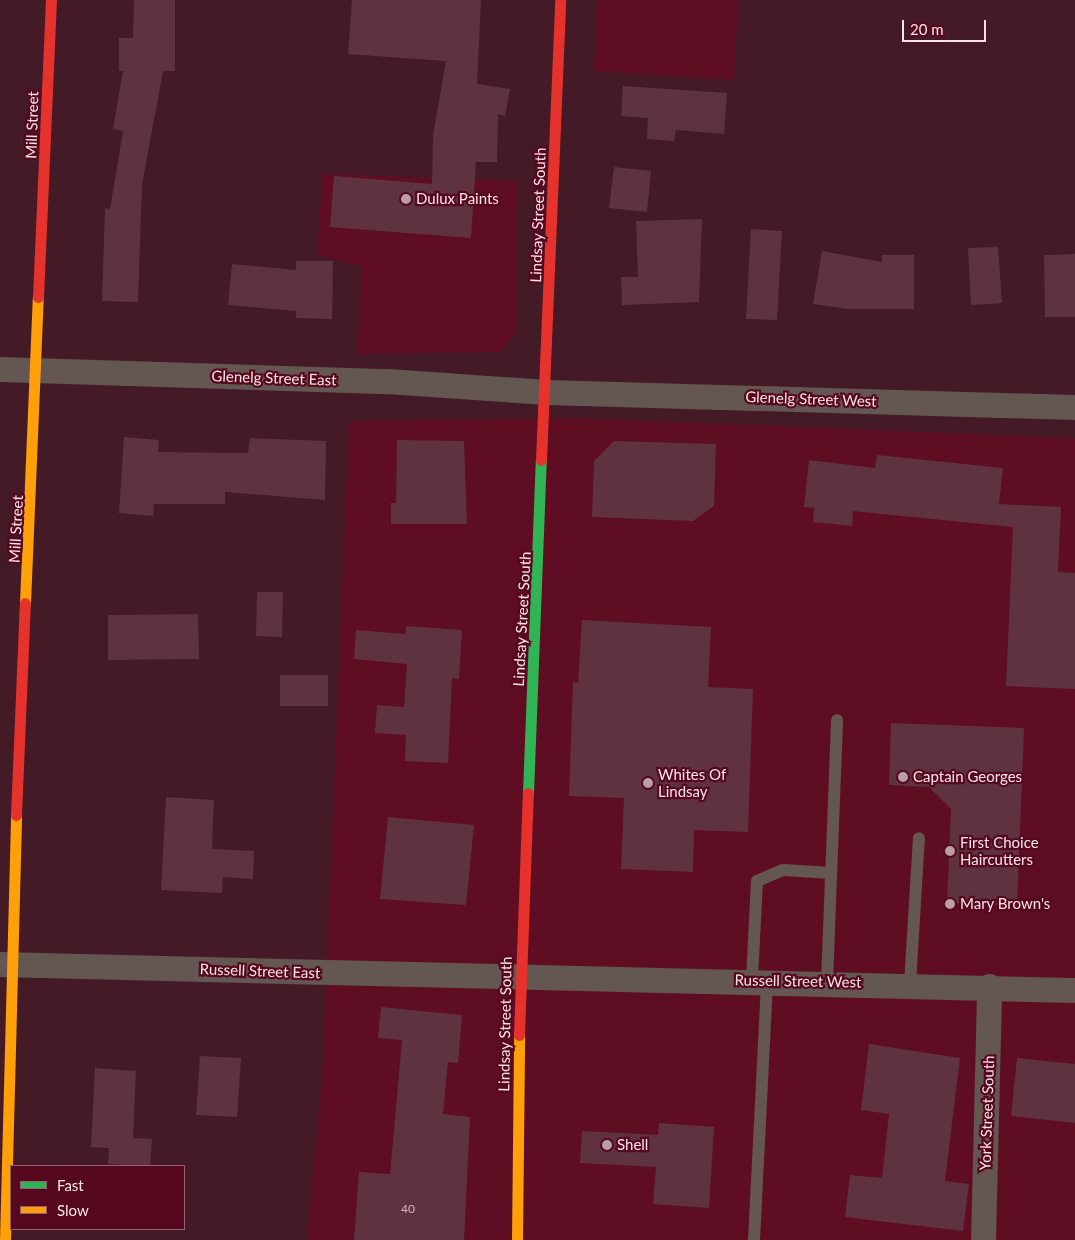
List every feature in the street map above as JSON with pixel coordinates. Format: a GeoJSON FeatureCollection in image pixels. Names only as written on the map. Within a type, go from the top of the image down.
{"type":"FeatureCollection","features":[{"type":"Feature","properties":{"kind":"street","name":"Mill Street"},"geometry":{"type":"LineString","coordinates":[[5,1240],[7,964],[12,920],[38,370],[51,0]]}},
{"type":"Feature","properties":{"kind":"street","name":"Lindsay Street South"},"geometry":{"type":"LineString","coordinates":[[517,1240],[520,978],[547,392],[560,0]]}},
{"type":"Feature","properties":{"kind":"street","name":"Glenelg Street East"},"geometry":{"type":"LineString","coordinates":[[0,369],[388,381],[547,392]]}},
{"type":"Feature","properties":{"kind":"street","name":"Glenelg Street West"},"geometry":{"type":"LineString","coordinates":[[547,392],[1075,407]]}},
{"type":"Feature","properties":{"kind":"street","name":"Russell Street East"},"geometry":{"type":"LineString","coordinates":[[7,964],[520,978]]}},
{"type":"Feature","properties":{"kind":"street","name":"Russell Street West"},"geometry":{"type":"LineString","coordinates":[[520,978],[759,979],[1075,990]]}},
{"type":"Feature","properties":{"kind":"street","name":"York Street South"},"geometry":{"type":"LineString","coordinates":[[983,1240],[989,986]]}},
{"type":"Feature","properties":{"kind":"lane"},"geometry":{"type":"LineString","coordinates":[[827,982],[837,720]]}},
{"type":"Feature","properties":{"kind":"lane"},"geometry":{"type":"LineString","coordinates":[[910,984],[919,838]]}},
{"type":"Feature","properties":{"kind":"lane"},"geometry":{"type":"LineString","coordinates":[[754,1240],[759,979],[757,881],[783,870],[831,872]]}},
{"type":"Feature","properties":{"kind":"shaded area"},"geometry":{"type":"Polygon","coordinates":[[[597,0],[738,0],[734,80],[594,71],[597,0]]]}},
{"type":"Feature","properties":{"kind":"shaded area"},"geometry":{"type":"Polygon","coordinates":[[[322,174],[517,181],[515,334],[499,352],[357,354],[362,267],[317,254],[322,174]]]}},
{"type":"Feature","properties":{"kind":"shaded area"},"geometry":{"type":"Polygon","coordinates":[[[576,418],[1075,438],[1075,1240],[307,1240],[322,1079],[349,421],[576,418]]]}},
{"type":"Feature","properties":{"kind":"building"},"geometry":{"type":"Polygon","coordinates":[[[134,0],[175,0],[175,71],[163,71],[142,185],[138,302],[102,301],[105,208],[110,209],[123,131],[113,129],[123,71],[119,71],[119,38],[133,38],[134,0]]]}},
{"type":"Feature","properties":{"kind":"building"},"geometry":{"type":"Polygon","coordinates":[[[352,0],[481,0],[477,84],[510,89],[505,116],[498,114],[497,162],[476,162],[471,238],[330,227],[334,176],[432,184],[433,135],[446,61],[348,54],[352,0]]]}},
{"type":"Feature","properties":{"kind":"building"},"geometry":{"type":"Polygon","coordinates":[[[623,86],[727,93],[724,134],[676,130],[674,141],[647,139],[648,118],[621,116],[623,86]]]}},
{"type":"Feature","properties":{"kind":"building"},"geometry":{"type":"Polygon","coordinates":[[[614,167],[651,171],[647,212],[609,208],[614,167]]]}},
{"type":"Feature","properties":{"kind":"building"},"geometry":{"type":"Polygon","coordinates":[[[702,219],[699,302],[622,305],[621,277],[638,277],[636,221],[702,219]]]}},
{"type":"Feature","properties":{"kind":"building"},"geometry":{"type":"Polygon","coordinates":[[[751,229],[782,231],[777,320],[746,319],[751,229]]]}},
{"type":"Feature","properties":{"kind":"building"},"geometry":{"type":"Polygon","coordinates":[[[998,247],[1002,303],[971,305],[968,248],[998,247]]]}},
{"type":"Feature","properties":{"kind":"building"},"geometry":{"type":"Polygon","coordinates":[[[822,251],[882,262],[882,255],[914,255],[914,309],[848,309],[813,304],[822,251]]]}},
{"type":"Feature","properties":{"kind":"building"},"geometry":{"type":"Polygon","coordinates":[[[1075,254],[1075,317],[1045,317],[1044,255],[1075,254]]]}},
{"type":"Feature","properties":{"kind":"building"},"geometry":{"type":"Polygon","coordinates":[[[296,261],[333,261],[332,319],[296,318],[296,311],[228,305],[232,264],[296,270],[296,261]]]}},
{"type":"Feature","properties":{"kind":"building"},"geometry":{"type":"Polygon","coordinates":[[[124,437],[159,440],[158,452],[248,453],[250,438],[326,441],[325,500],[225,492],[225,504],[154,504],[153,516],[119,513],[124,437]]]}},
{"type":"Feature","properties":{"kind":"building"},"geometry":{"type":"Polygon","coordinates":[[[397,440],[464,441],[467,524],[391,524],[391,503],[396,503],[397,440]]]}},
{"type":"Feature","properties":{"kind":"building"},"geometry":{"type":"Polygon","coordinates":[[[614,441],[716,444],[714,506],[693,521],[592,517],[594,461],[614,441]]]}},
{"type":"Feature","properties":{"kind":"building"},"geometry":{"type":"Polygon","coordinates":[[[877,455],[1003,468],[999,504],[1061,507],[1058,572],[1075,573],[1075,689],[1006,686],[1013,527],[853,511],[852,526],[813,522],[814,508],[804,507],[809,460],[875,468],[877,455]]]}},
{"type":"Feature","properties":{"kind":"building"},"geometry":{"type":"Polygon","coordinates":[[[257,592],[283,592],[282,637],[256,636],[257,592]]]}},
{"type":"Feature","properties":{"kind":"building"},"geometry":{"type":"Polygon","coordinates":[[[198,614],[199,659],[108,660],[108,615],[198,614]]]}},
{"type":"Feature","properties":{"kind":"building"},"geometry":{"type":"Polygon","coordinates":[[[582,620],[711,627],[708,687],[753,689],[748,832],[694,830],[693,872],[621,869],[624,798],[569,796],[573,682],[578,683],[582,620]]]}},
{"type":"Feature","properties":{"kind":"building"},"geometry":{"type":"Polygon","coordinates":[[[406,626],[462,630],[459,679],[452,678],[448,763],[405,761],[406,735],[375,733],[377,705],[404,707],[407,664],[354,659],[356,630],[405,634],[406,626]]]}},
{"type":"Feature","properties":{"kind":"building"},"geometry":{"type":"Polygon","coordinates":[[[280,675],[328,675],[328,706],[280,706],[280,675]]]}},
{"type":"Feature","properties":{"kind":"building"},"geometry":{"type":"Polygon","coordinates":[[[891,723],[1024,728],[1017,906],[947,903],[951,809],[929,787],[889,785],[891,723]]]}},
{"type":"Feature","properties":{"kind":"building"},"geometry":{"type":"Polygon","coordinates":[[[166,797],[214,800],[212,849],[254,851],[253,879],[223,877],[222,893],[161,890],[166,797]]]}},
{"type":"Feature","properties":{"kind":"building"},"geometry":{"type":"Polygon","coordinates":[[[388,817],[474,825],[466,905],[380,899],[388,817]]]}},
{"type":"Feature","properties":{"kind":"building"},"geometry":{"type":"Polygon","coordinates":[[[381,1007],[462,1015],[458,1063],[448,1062],[443,1114],[470,1117],[464,1240],[354,1240],[359,1172],[390,1174],[402,1040],[378,1038],[381,1007]]]}},
{"type":"Feature","properties":{"kind":"building"},"geometry":{"type":"Polygon","coordinates":[[[869,1044],[960,1058],[945,1181],[969,1184],[963,1231],[845,1217],[850,1175],[882,1178],[889,1114],[861,1110],[869,1044]]]}},
{"type":"Feature","properties":{"kind":"building"},"geometry":{"type":"Polygon","coordinates":[[[200,1056],[241,1058],[237,1117],[196,1115],[200,1056]]]}},
{"type":"Feature","properties":{"kind":"building"},"geometry":{"type":"Polygon","coordinates":[[[1017,1058],[1075,1064],[1075,1123],[1011,1116],[1017,1058]]]}},
{"type":"Feature","properties":{"kind":"building"},"geometry":{"type":"Polygon","coordinates":[[[95,1068],[136,1071],[133,1138],[152,1139],[150,1165],[108,1164],[109,1148],[91,1147],[95,1068]]]}},
{"type":"Feature","properties":{"kind":"building"},"geometry":{"type":"Polygon","coordinates":[[[659,1123],[714,1127],[709,1208],[653,1204],[656,1167],[580,1163],[582,1131],[658,1135],[659,1123]]]}},
{"type":"Feature","properties":{"kind":"traffic: fast"},"geometry":{"type":"LineString","coordinates":[[528,793],[541,460]]}},
{"type":"Feature","properties":{"kind":"traffic: slow"},"geometry":{"type":"LineString","coordinates":[[25,603],[38,297]]}},
{"type":"Feature","properties":{"kind":"traffic: slow"},"geometry":{"type":"LineString","coordinates":[[5,1240],[16,815]]}},
{"type":"Feature","properties":{"kind":"traffic: slow"},"geometry":{"type":"LineString","coordinates":[[517,1240],[519,1035]]}},
{"type":"Feature","properties":{"kind":"traffic: jam"},"geometry":{"type":"LineString","coordinates":[[38,297],[51,0]]}},
{"type":"Feature","properties":{"kind":"traffic: jam"},"geometry":{"type":"LineString","coordinates":[[541,460],[560,0]]}},
{"type":"Feature","properties":{"kind":"traffic: jam"},"geometry":{"type":"LineString","coordinates":[[16,815],[25,603]]}},
{"type":"Feature","properties":{"kind":"traffic: jam"},"geometry":{"type":"LineString","coordinates":[[519,1035],[528,793]]}},
{"type":"Feature","properties":{"kind":"place","name":"Dulux Paints"},"geometry":{"type":"Point","coordinates":[406,199]}},
{"type":"Feature","properties":{"kind":"place","name":"Captain Georges"},"geometry":{"type":"Point","coordinates":[903,777]}},
{"type":"Feature","properties":{"kind":"place","name":"Whites Of Lindsay"},"geometry":{"type":"Point","coordinates":[648,783]}},
{"type":"Feature","properties":{"kind":"place","name":"First Choice Haircutters"},"geometry":{"type":"Point","coordinates":[950,851]}},
{"type":"Feature","properties":{"kind":"place","name":"Mary Brown's"},"geometry":{"type":"Point","coordinates":[950,904]}},
{"type":"Feature","properties":{"kind":"place","name":"Shell"},"geometry":{"type":"Point","coordinates":[607,1145]}}]}
